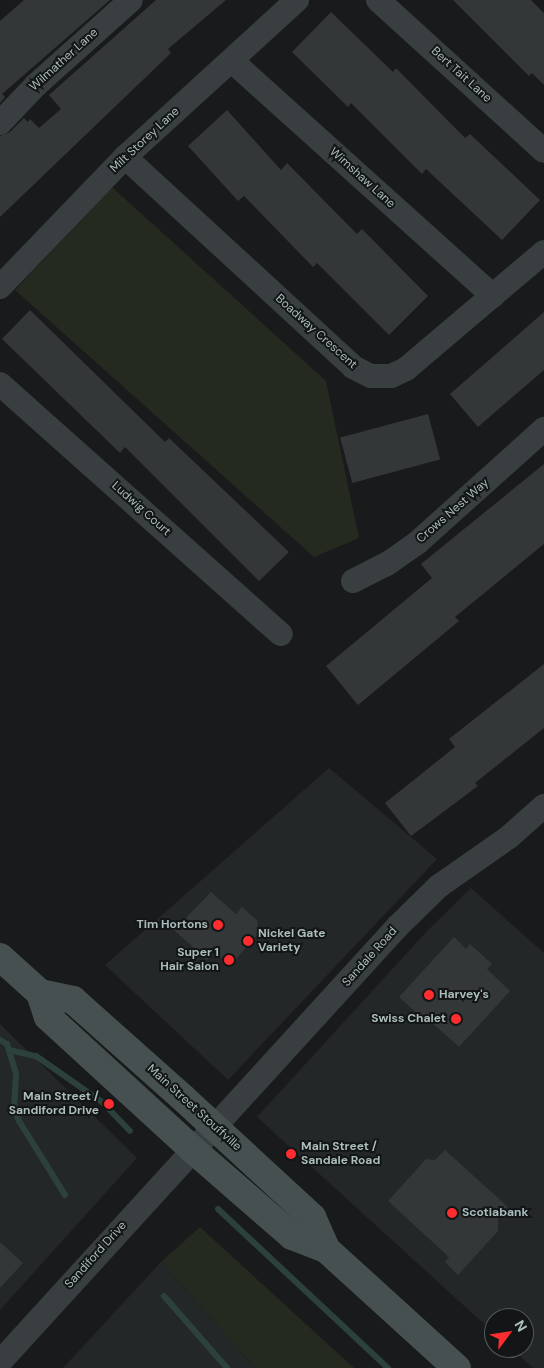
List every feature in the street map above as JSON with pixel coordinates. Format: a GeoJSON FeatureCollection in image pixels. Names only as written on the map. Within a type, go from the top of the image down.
{"type":"FeatureCollection","features":[{"type":"Feature","properties":{"kind":"main road","name":"Main Street Stouffville"},"geometry":{"type":"LineString","coordinates":[[0,957],[40,993],[48,1017],[192,1149],[292,1236],[326,1249],[457,1368]]}},
{"type":"Feature","properties":{"kind":"main road","name":"Main Street Stouffville"},"geometry":{"type":"LineString","coordinates":[[40,993],[73,1000],[312,1217],[326,1249]]}},
{"type":"Feature","properties":{"kind":"street","name":"Wilmather Lane"},"geometry":{"type":"LineString","coordinates":[[0,123],[36,85],[131,0]]}},
{"type":"Feature","properties":{"kind":"street","name":"Milt Storey Lane"},"geometry":{"type":"LineString","coordinates":[[0,287],[125,157],[297,0]]}},
{"type":"Feature","properties":{"kind":"street","name":"Bert Tait Lane"},"geometry":{"type":"LineString","coordinates":[[378,0],[544,150]]}},
{"type":"Feature","properties":{"kind":"street","name":"Wimshaw Lane"},"geometry":{"type":"LineString","coordinates":[[232,61],[493,296]]}},
{"type":"Feature","properties":{"kind":"street","name":"Boadway Crescent"},"geometry":{"type":"LineString","coordinates":[[125,157],[353,367],[363,373],[387,376],[406,369],[544,252]]}},
{"type":"Feature","properties":{"kind":"street","name":"Ludwig Court"},"geometry":{"type":"LineString","coordinates":[[0,384],[281,634]]}},
{"type":"Feature","properties":{"kind":"street","name":"Crows Nest Way"},"geometry":{"type":"LineString","coordinates":[[353,581],[387,564],[417,543],[544,429]]}},
{"type":"Feature","properties":{"kind":"street","name":"Sandale Road"},"geometry":{"type":"LineString","coordinates":[[192,1149],[398,926],[439,886],[509,837],[544,806]]}},
{"type":"Feature","properties":{"kind":"street","name":"Sandiford Drive"},"geometry":{"type":"LineString","coordinates":[[0,1362],[192,1149]]}},
{"type":"Feature","properties":{"kind":"shaded area"},"geometry":{"type":"Polygon","coordinates":[[[112,187],[326,381],[359,538],[314,557],[15,290],[112,187]]]}},
{"type":"Feature","properties":{"kind":"shaded area"},"geometry":{"type":"Polygon","coordinates":[[[329,768],[437,859],[228,1080],[105,965],[329,768]]]}},
{"type":"Feature","properties":{"kind":"shaded area"},"geometry":{"type":"Polygon","coordinates":[[[471,888],[544,953],[544,1368],[533,1368],[522,1358],[534,1358],[534,1308],[484,1308],[484,1324],[257,1117],[428,930],[471,888]]]}},
{"type":"Feature","properties":{"kind":"shaded area"},"geometry":{"type":"Polygon","coordinates":[[[0,1024],[137,1158],[0,1310],[0,1024]]]}},
{"type":"Feature","properties":{"kind":"shaded area"},"geometry":{"type":"Polygon","coordinates":[[[200,1227],[354,1368],[255,1368],[161,1262],[200,1227]]]}},
{"type":"Feature","properties":{"kind":"shaded area"},"geometry":{"type":"Polygon","coordinates":[[[161,1262],[255,1368],[63,1368],[161,1262]]]}},
{"type":"Feature","properties":{"kind":"building"},"geometry":{"type":"Polygon","coordinates":[[[24,0],[110,0],[2,94],[5,97],[0,103],[0,21],[24,0]]]}},
{"type":"Feature","properties":{"kind":"building"},"geometry":{"type":"Polygon","coordinates":[[[156,0],[226,0],[168,49],[171,53],[0,217],[0,136],[10,132],[24,118],[28,122],[30,119],[39,128],[61,109],[49,95],[156,0]]]}},
{"type":"Feature","properties":{"kind":"building"},"geometry":{"type":"Polygon","coordinates":[[[453,0],[531,0],[544,13],[544,85],[532,73],[529,76],[453,0]]]}},
{"type":"Feature","properties":{"kind":"building"},"geometry":{"type":"Polygon","coordinates":[[[331,12],[393,72],[396,68],[465,138],[470,134],[540,200],[502,240],[426,169],[422,174],[351,103],[348,107],[292,52],[331,12]]]}},
{"type":"Feature","properties":{"kind":"building"},"geometry":{"type":"Polygon","coordinates":[[[227,110],[281,170],[287,163],[357,234],[362,229],[428,296],[389,335],[317,263],[313,267],[244,196],[238,201],[188,146],[227,110]]]}},
{"type":"Feature","properties":{"kind":"building"},"geometry":{"type":"Polygon","coordinates":[[[30,310],[165,442],[169,438],[289,552],[259,581],[125,447],[120,453],[2,339],[30,310]]]}},
{"type":"Feature","properties":{"kind":"building"},"geometry":{"type":"Polygon","coordinates":[[[544,312],[544,370],[478,427],[450,394],[544,312]]]}},
{"type":"Feature","properties":{"kind":"building"},"geometry":{"type":"Polygon","coordinates":[[[428,414],[440,459],[352,483],[340,438],[428,414]]]}},
{"type":"Feature","properties":{"kind":"building"},"geometry":{"type":"Polygon","coordinates":[[[544,464],[544,544],[455,617],[459,621],[358,705],[326,666],[432,578],[421,564],[544,464]]]}},
{"type":"Feature","properties":{"kind":"building"},"geometry":{"type":"Polygon","coordinates":[[[544,664],[544,728],[475,783],[478,786],[411,836],[385,803],[455,747],[449,739],[544,664]]]}},
{"type":"Feature","properties":{"kind":"building","name":"Tim Hortons"},"geometry":{"type":"Polygon","coordinates":[[[211,892],[236,914],[242,907],[257,920],[259,933],[230,966],[214,952],[207,960],[174,930],[211,892]]]}},
{"type":"Feature","properties":{"kind":"building"},"geometry":{"type":"Polygon","coordinates":[[[454,937],[466,949],[470,944],[492,964],[487,969],[510,991],[459,1047],[427,1018],[425,1021],[399,997],[454,937]]]}},
{"type":"Feature","properties":{"kind":"building","name":"Scotiabank"},"geometry":{"type":"Polygon","coordinates":[[[445,1150],[508,1207],[498,1219],[498,1231],[458,1275],[445,1262],[449,1257],[388,1201],[426,1159],[435,1160],[445,1150]]]}},
{"type":"Feature","properties":{"kind":"building"},"geometry":{"type":"Polygon","coordinates":[[[0,1242],[23,1263],[0,1288],[0,1242]]]}},
{"type":"Feature","properties":{"kind":"waterway"},"geometry":{"type":"LineString","coordinates":[[0,1040],[7,1044],[16,1073],[14,1106],[19,1121],[65,1195]]}},
{"type":"Feature","properties":{"kind":"waterway"},"geometry":{"type":"LineString","coordinates":[[9,1050],[36,1056],[102,1102],[130,1131]]}},
{"type":"Feature","properties":{"kind":"waterway"},"geometry":{"type":"LineString","coordinates":[[218,1209],[388,1368]]}},
{"type":"Feature","properties":{"kind":"waterway"},"geometry":{"type":"LineString","coordinates":[[164,1296],[227,1368]]}},
{"type":"Feature","properties":{"kind":"place","name":"Tim Hortons"},"geometry":{"type":"Point","coordinates":[218,925]}},
{"type":"Feature","properties":{"kind":"place","name":"Nickel Gate Variety"},"geometry":{"type":"Point","coordinates":[248,941]}},
{"type":"Feature","properties":{"kind":"place","name":"Super 1 Hair Salon"},"geometry":{"type":"Point","coordinates":[229,960]}},
{"type":"Feature","properties":{"kind":"place","name":"Harvey's"},"geometry":{"type":"Point","coordinates":[429,995]}},
{"type":"Feature","properties":{"kind":"place","name":"Swiss Chalet"},"geometry":{"type":"Point","coordinates":[456,1019]}},
{"type":"Feature","properties":{"kind":"place","name":"Main Street / Sandiford Drive"},"geometry":{"type":"Point","coordinates":[109,1104]}},
{"type":"Feature","properties":{"kind":"place","name":"Main Street / Sandale Road"},"geometry":{"type":"Point","coordinates":[291,1154]}},
{"type":"Feature","properties":{"kind":"place","name":"Scotiabank"},"geometry":{"type":"Point","coordinates":[452,1213]}}]}
